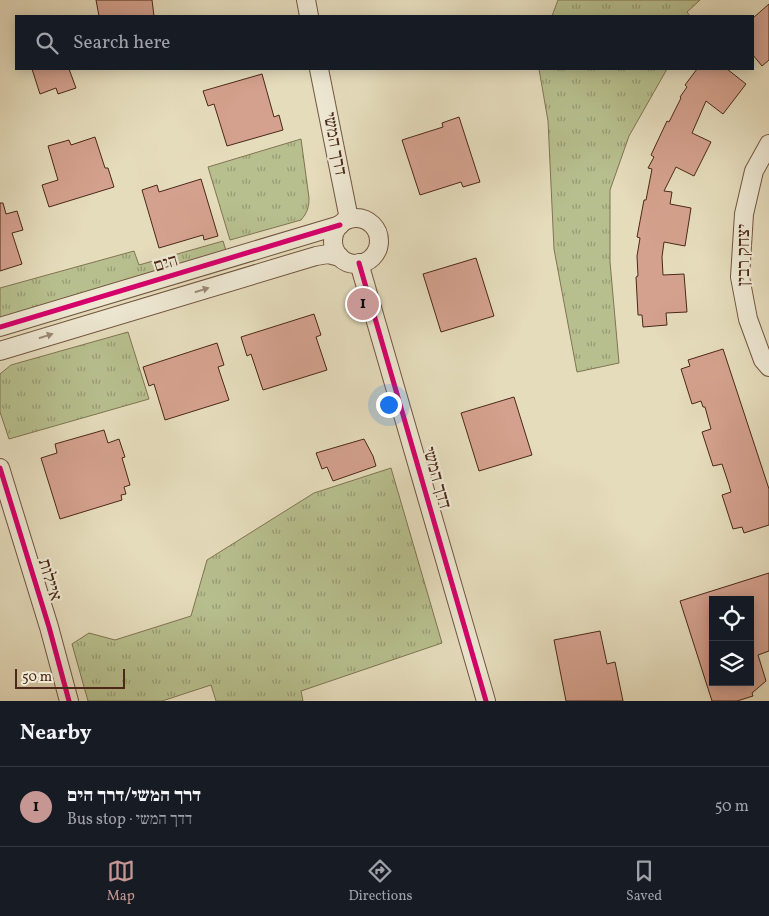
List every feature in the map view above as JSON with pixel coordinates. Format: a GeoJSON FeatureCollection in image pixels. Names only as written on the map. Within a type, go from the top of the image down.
{"type":"FeatureCollection","features":[{"type":"Feature","properties":{"kind":"street"},"geometry":{"type":"LineString","coordinates":[[306,0],[309,15]]}},
{"type":"Feature","properties":{"kind":"street","name":"דרך המשי"},"geometry":{"type":"LineString","coordinates":[[319,70],[344,222]]}},
{"type":"Feature","properties":{"kind":"street","name":"יצחק רבין"},"geometry":{"type":"LineString","coordinates":[[769,144],[754,171],[744,214],[740,277],[748,319],[763,360],[769,367]]}},
{"type":"Feature","properties":{"kind":"street"},"geometry":{"type":"LineString","coordinates":[[360,219],[369,222],[376,230],[379,238],[378,244],[370,259],[359,263],[349,262],[340,257],[334,248],[333,241],[334,234],[344,222],[360,219]]}},
{"type":"Feature","properties":{"kind":"street","name":"הים"},"geometry":{"type":"LineString","coordinates":[[0,327],[344,222]]}},
{"type":"Feature","properties":{"kind":"street","name":"הים"},"geometry":{"type":"LineString","coordinates":[[0,351],[316,256],[328,254],[340,257]]}},
{"type":"Feature","properties":{"kind":"street","name":"דדך המשי"},"geometry":{"type":"LineString","coordinates":[[359,263],[486,701]]}},
{"type":"Feature","properties":{"kind":"street","name":"איילות"},"geometry":{"type":"LineString","coordinates":[[0,468],[69,701]]}},
{"type":"Feature","properties":{"kind":"green space"},"geometry":{"type":"Polygon","coordinates":[[[558,0],[700,0],[687,12],[689,15],[552,15],[558,0]]]}},
{"type":"Feature","properties":{"kind":"green space"},"geometry":{"type":"Polygon","coordinates":[[[539,70],[666,70],[629,136],[610,190],[610,262],[619,363],[577,372],[554,249],[548,121],[539,70]]]}},
{"type":"Feature","properties":{"kind":"green space"},"geometry":{"type":"Polygon","coordinates":[[[301,139],[309,198],[306,213],[301,220],[230,240],[208,167],[301,139]]]}},
{"type":"Feature","properties":{"kind":"green space"},"geometry":{"type":"Polygon","coordinates":[[[223,241],[228,257],[0,322],[0,288],[134,251],[139,265],[223,241]]]}},
{"type":"Feature","properties":{"kind":"green space"},"geometry":{"type":"Polygon","coordinates":[[[128,332],[149,399],[9,439],[0,412],[0,374],[11,365],[128,332]]]}},
{"type":"Feature","properties":{"kind":"green space"},"geometry":{"type":"Polygon","coordinates":[[[391,468],[442,643],[301,691],[303,701],[216,701],[211,685],[162,701],[88,701],[72,644],[89,633],[115,640],[191,616],[207,560],[314,493],[391,468]]]}},
{"type":"Feature","properties":{"kind":"building"},"geometry":{"type":"Polygon","coordinates":[[[96,0],[152,0],[154,15],[99,15],[96,0]]]}},
{"type":"Feature","properties":{"kind":"building"},"geometry":{"type":"Polygon","coordinates":[[[769,4],[769,60],[762,66],[754,56],[754,17],[769,4]]]}},
{"type":"Feature","properties":{"kind":"building"},"geometry":{"type":"Polygon","coordinates":[[[32,70],[69,70],[76,88],[58,94],[56,88],[40,94],[32,70]]]}},
{"type":"Feature","properties":{"kind":"building"},"geometry":{"type":"Polygon","coordinates":[[[696,70],[728,70],[746,84],[723,114],[706,101],[692,133],[711,142],[694,176],[676,167],[664,191],[672,192],[670,204],[691,208],[685,246],[664,242],[662,257],[663,275],[684,274],[687,312],[666,313],[667,325],[643,327],[642,315],[638,315],[636,277],[638,276],[637,256],[640,238],[637,237],[652,169],[648,168],[654,157],[651,155],[667,121],[669,122],[680,97],[687,87],[685,85],[696,70]]]}},
{"type":"Feature","properties":{"kind":"building"},"geometry":{"type":"Polygon","coordinates":[[[262,74],[274,117],[279,115],[283,130],[227,146],[214,104],[208,106],[203,91],[262,74]]]}},
{"type":"Feature","properties":{"kind":"building"},"geometry":{"type":"Polygon","coordinates":[[[459,117],[480,182],[463,187],[461,182],[420,195],[402,140],[443,127],[442,123],[459,117]]]}},
{"type":"Feature","properties":{"kind":"building"},"geometry":{"type":"Polygon","coordinates":[[[95,137],[105,168],[108,168],[114,187],[49,207],[42,185],[58,180],[48,146],[69,140],[71,145],[95,137]]]}},
{"type":"Feature","properties":{"kind":"building"},"geometry":{"type":"Polygon","coordinates":[[[201,179],[218,236],[204,240],[203,235],[159,248],[142,190],[157,185],[159,192],[201,179]]]}},
{"type":"Feature","properties":{"kind":"building"},"geometry":{"type":"Polygon","coordinates":[[[0,203],[3,203],[6,214],[17,211],[23,230],[12,233],[22,264],[0,271],[0,203]]]}},
{"type":"Feature","properties":{"kind":"building"},"geometry":{"type":"Polygon","coordinates":[[[476,258],[494,316],[441,332],[423,274],[476,258]]]}},
{"type":"Feature","properties":{"kind":"building"},"geometry":{"type":"Polygon","coordinates":[[[314,314],[321,335],[316,337],[327,370],[263,390],[251,354],[247,356],[241,337],[314,314]]]}},
{"type":"Feature","properties":{"kind":"building"},"geometry":{"type":"Polygon","coordinates":[[[217,343],[224,365],[218,367],[229,400],[165,420],[154,384],[149,386],[143,367],[217,343]]]}},
{"type":"Feature","properties":{"kind":"building"},"geometry":{"type":"Polygon","coordinates":[[[723,349],[769,489],[769,525],[744,533],[742,527],[733,529],[722,495],[731,492],[729,485],[722,464],[713,466],[702,432],[711,429],[705,407],[703,407],[701,401],[692,404],[681,369],[690,366],[688,360],[723,349]]]}},
{"type":"Feature","properties":{"kind":"building"},"geometry":{"type":"Polygon","coordinates":[[[514,397],[532,455],[479,471],[461,413],[514,397]]]}},
{"type":"Feature","properties":{"kind":"building"},"geometry":{"type":"Polygon","coordinates":[[[104,430],[108,443],[119,439],[125,457],[122,458],[130,485],[124,487],[126,494],[121,495],[122,500],[60,519],[41,458],[57,453],[55,444],[104,430]]]}},
{"type":"Feature","properties":{"kind":"building"},"geometry":{"type":"Polygon","coordinates":[[[364,439],[376,466],[333,481],[327,467],[322,469],[316,453],[364,439]]]}},
{"type":"Feature","properties":{"kind":"building"},"geometry":{"type":"Polygon","coordinates":[[[769,573],[769,651],[758,655],[766,681],[752,693],[753,696],[737,701],[712,701],[680,601],[769,573]]]}},
{"type":"Feature","properties":{"kind":"building"},"geometry":{"type":"Polygon","coordinates":[[[600,631],[607,664],[615,662],[623,701],[566,701],[554,640],[600,631]]]}},
{"type":"Feature","properties":{"kind":"cycle path"},"geometry":{"type":"LineString","coordinates":[[0,327],[340,225]]}},
{"type":"Feature","properties":{"kind":"cycle path"},"geometry":{"type":"LineString","coordinates":[[359,263],[486,701]]}},
{"type":"Feature","properties":{"kind":"cycle path"},"geometry":{"type":"LineString","coordinates":[[0,468],[49,627],[69,701]]}},
{"type":"Feature","properties":{"kind":"place","name":"דרך המשי/דרך הים"},"geometry":{"type":"Point","coordinates":[363,304]}}]}
